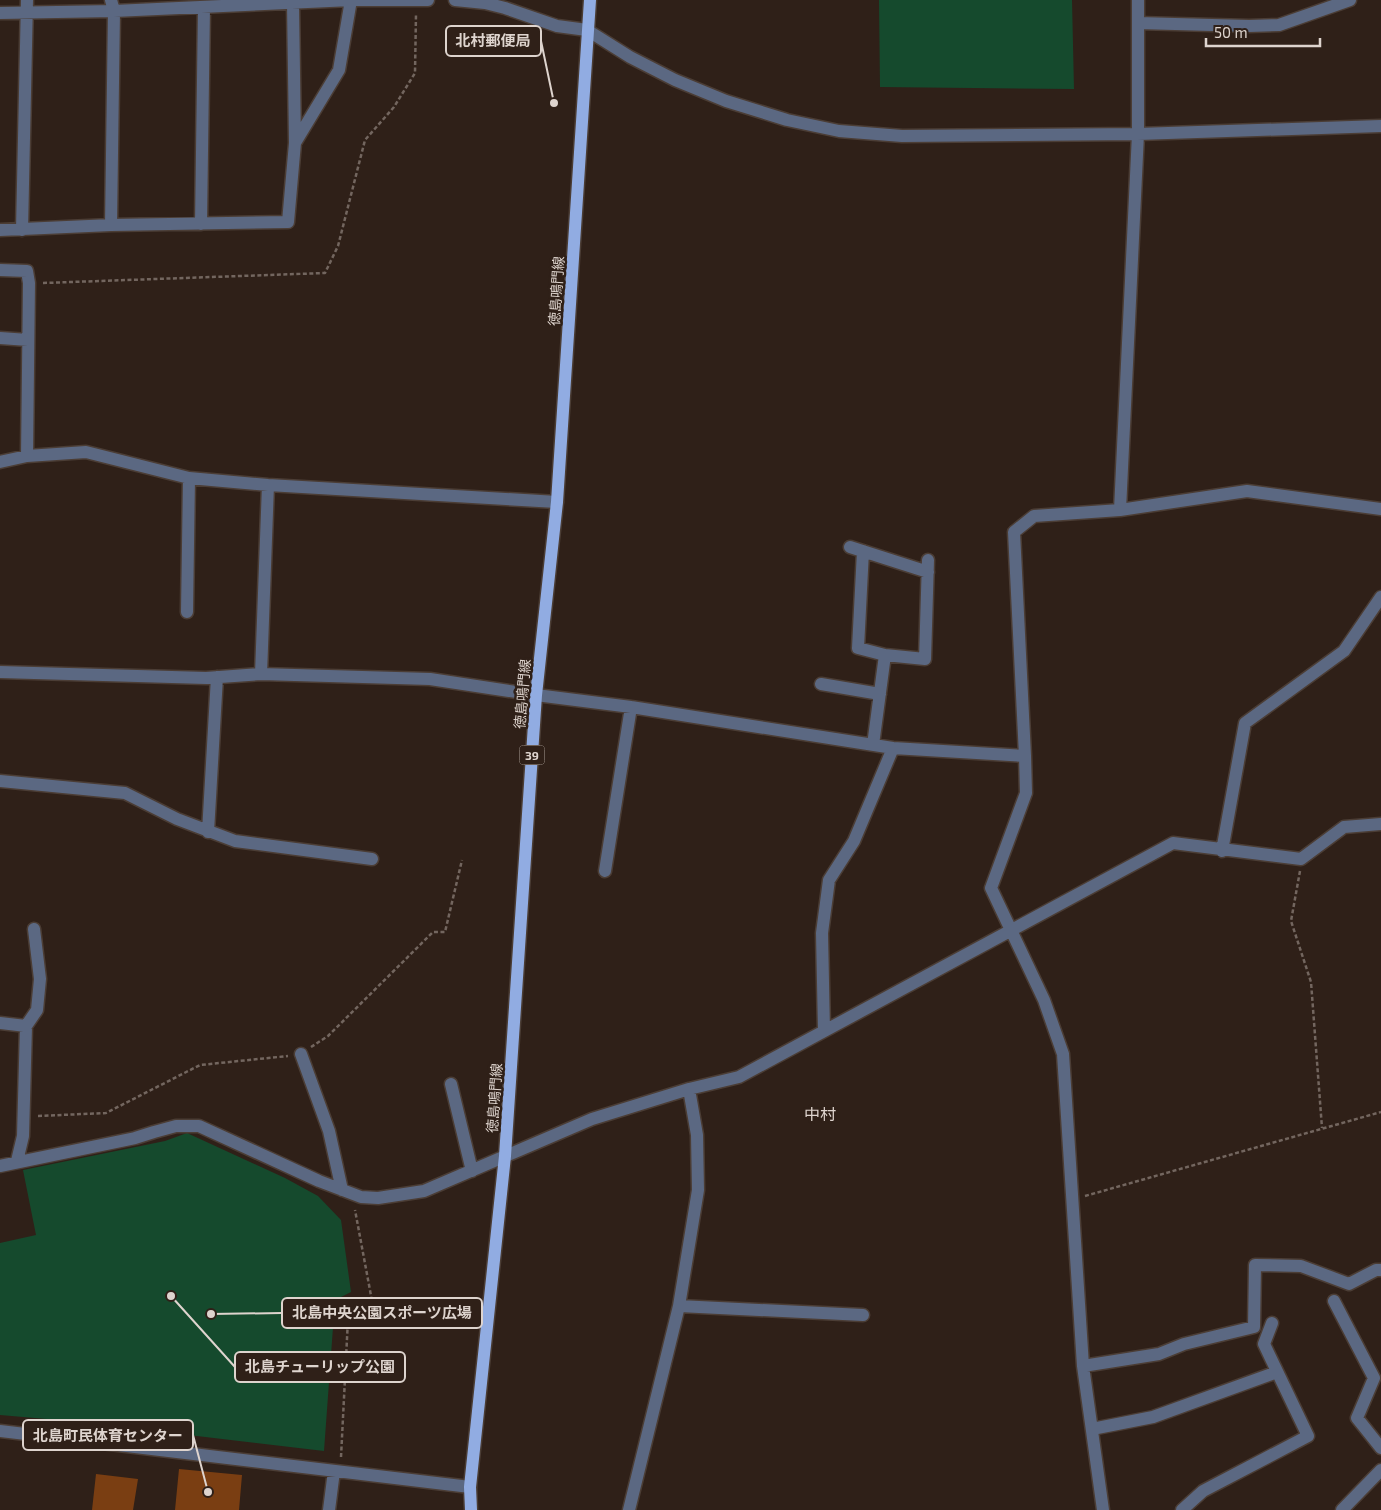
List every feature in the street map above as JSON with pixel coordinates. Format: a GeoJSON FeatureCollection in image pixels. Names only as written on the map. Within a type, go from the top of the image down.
{"type":"FeatureCollection","features":[{"type":"Feature","properties":{"kind":"main road","name":"徳島鳴門線"},"geometry":{"type":"LineString","coordinates":[[471,1510],[470,1487],[505,1156],[536,695],[557,502],[590,0]]}},
{"type":"Feature","properties":{"kind":"street"},"geometry":{"type":"LineString","coordinates":[[295,144],[339,70],[351,0]]}},
{"type":"Feature","properties":{"kind":"street"},"geometry":{"type":"LineString","coordinates":[[0,13],[27,6],[204,7],[351,0],[428,0]]}},
{"type":"Feature","properties":{"kind":"street"},"geometry":{"type":"LineString","coordinates":[[454,0],[485,3],[557,26],[588,30],[630,57],[675,80],[726,101],[787,120],[839,131],[902,136],[1138,134],[1381,126]]}},
{"type":"Feature","properties":{"kind":"street"},"geometry":{"type":"LineString","coordinates":[[1120,510],[1138,134],[1138,0]]}},
{"type":"Feature","properties":{"kind":"street"},"geometry":{"type":"LineString","coordinates":[[1138,23],[1249,26],[1279,24],[1350,0]]}},
{"type":"Feature","properties":{"kind":"street"},"geometry":{"type":"LineString","coordinates":[[0,230],[111,225],[288,222],[295,144],[293,3]]}},
{"type":"Feature","properties":{"kind":"street"},"geometry":{"type":"LineString","coordinates":[[111,225],[113,5]]}},
{"type":"Feature","properties":{"kind":"street"},"geometry":{"type":"LineString","coordinates":[[22,230],[27,6]]}},
{"type":"Feature","properties":{"kind":"street"},"geometry":{"type":"LineString","coordinates":[[201,224],[204,7]]}},
{"type":"Feature","properties":{"kind":"street"},"geometry":{"type":"LineString","coordinates":[[0,270],[27,270],[27,456]]}},
{"type":"Feature","properties":{"kind":"street"},"geometry":{"type":"LineString","coordinates":[[0,338],[28,340]]}},
{"type":"Feature","properties":{"kind":"street"},"geometry":{"type":"LineString","coordinates":[[0,462],[27,456],[86,452],[189,478],[268,485],[557,502]]}},
{"type":"Feature","properties":{"kind":"street"},"geometry":{"type":"LineString","coordinates":[[186,612],[189,478]]}},
{"type":"Feature","properties":{"kind":"street"},"geometry":{"type":"LineString","coordinates":[[262,674],[268,485]]}},
{"type":"Feature","properties":{"kind":"street"},"geometry":{"type":"LineString","coordinates":[[1103,1510],[1083,1366],[1063,1054],[1044,1000],[991,888],[1026,793],[1014,532],[1034,516],[1120,510],[1247,492],[1381,509]]}},
{"type":"Feature","properties":{"kind":"street"},"geometry":{"type":"LineString","coordinates":[[850,547],[863,552],[928,566],[925,659],[885,655],[858,648],[863,552]]}},
{"type":"Feature","properties":{"kind":"street"},"geometry":{"type":"LineString","coordinates":[[1222,851],[1245,722],[1344,651],[1381,597]]}},
{"type":"Feature","properties":{"kind":"street"},"geometry":{"type":"LineString","coordinates":[[873,745],[885,655]]}},
{"type":"Feature","properties":{"kind":"street"},"geometry":{"type":"LineString","coordinates":[[0,672],[218,677],[262,674],[430,679],[632,707],[893,748],[1025,756]]}},
{"type":"Feature","properties":{"kind":"street"},"geometry":{"type":"LineString","coordinates":[[208,832],[218,677]]}},
{"type":"Feature","properties":{"kind":"street"},"geometry":{"type":"LineString","coordinates":[[821,684],[880,694]]}},
{"type":"Feature","properties":{"kind":"street"},"geometry":{"type":"LineString","coordinates":[[605,871],[632,707]]}},
{"type":"Feature","properties":{"kind":"street"},"geometry":{"type":"LineString","coordinates":[[824,1031],[822,933],[829,880],[854,842],[893,748]]}},
{"type":"Feature","properties":{"kind":"street"},"geometry":{"type":"LineString","coordinates":[[0,781],[125,793],[177,819],[235,841],[372,859]]}},
{"type":"Feature","properties":{"kind":"street"},"geometry":{"type":"LineString","coordinates":[[0,1166],[135,1138],[176,1126],[199,1126],[319,1181],[362,1197],[378,1198],[424,1191],[592,1119],[689,1088],[739,1077],[1173,843],[1301,860],[1344,827],[1381,824]]}},
{"type":"Feature","properties":{"kind":"street"},"geometry":{"type":"LineString","coordinates":[[17,1161],[24,1136],[26,1026],[37,1010],[40,979],[34,929]]}},
{"type":"Feature","properties":{"kind":"street"},"geometry":{"type":"LineString","coordinates":[[0,1023],[26,1026]]}},
{"type":"Feature","properties":{"kind":"street"},"geometry":{"type":"LineString","coordinates":[[301,1054],[330,1131],[347,1192]]}},
{"type":"Feature","properties":{"kind":"street"},"geometry":{"type":"LineString","coordinates":[[451,1084],[472,1171]]}},
{"type":"Feature","properties":{"kind":"street"},"geometry":{"type":"LineString","coordinates":[[629,1510],[679,1306],[698,1190],[697,1135],[689,1088]]}},
{"type":"Feature","properties":{"kind":"street"},"geometry":{"type":"LineString","coordinates":[[1083,1366],[1159,1354],[1184,1344],[1254,1327],[1255,1265],[1301,1266],[1349,1284],[1376,1270],[1381,1270]]}},
{"type":"Feature","properties":{"kind":"street"},"geometry":{"type":"LineString","coordinates":[[1334,1301],[1374,1378],[1356,1418],[1381,1448]]}},
{"type":"Feature","properties":{"kind":"street"},"geometry":{"type":"LineString","coordinates":[[679,1306],[863,1315]]}},
{"type":"Feature","properties":{"kind":"street"},"geometry":{"type":"LineString","coordinates":[[1182,1510],[1203,1491],[1308,1436],[1264,1344],[1272,1323]]}},
{"type":"Feature","properties":{"kind":"street"},"geometry":{"type":"LineString","coordinates":[[1092,1429],[1153,1417],[1277,1372]]}},
{"type":"Feature","properties":{"kind":"street"},"geometry":{"type":"LineString","coordinates":[[0,1431],[470,1487]]}},
{"type":"Feature","properties":{"kind":"street"},"geometry":{"type":"LineString","coordinates":[[1342,1510],[1381,1470]]}},
{"type":"Feature","properties":{"kind":"street"},"geometry":{"type":"LineString","coordinates":[[329,1510],[337,1471]]}},
{"type":"Feature","properties":{"kind":"path"},"geometry":{"type":"LineString","coordinates":[[24,1116],[106,1113],[200,1065],[301,1054],[328,1036],[433,932],[445,932],[462,860]]}},
{"type":"Feature","properties":{"kind":"path"},"geometry":{"type":"LineString","coordinates":[[1301,860],[1291,921],[1311,982],[1322,1128]]}},
{"type":"Feature","properties":{"kind":"path"},"geometry":{"type":"LineString","coordinates":[[1072,1200],[1381,1112]]}},
{"type":"Feature","properties":{"kind":"path"},"geometry":{"type":"LineString","coordinates":[[337,1471],[348,1319],[375,1316],[347,1192]]}},
{"type":"Feature","properties":{"kind":"green space"},"geometry":{"type":"Polygon","coordinates":[[[879,0],[1072,0],[1074,89],[880,87],[879,0]]]}},
{"type":"Feature","properties":{"kind":"green space"},"geometry":{"type":"Polygon","coordinates":[[[187,1133],[285,1178],[318,1196],[341,1220],[351,1292],[335,1300],[324,1451],[70,1421],[0,1415],[0,1243],[36,1235],[23,1170],[165,1141],[187,1133]]]}},
{"type":"Feature","properties":{"kind":"building"},"geometry":{"type":"Polygon","coordinates":[[[179,1469],[242,1475],[239,1510],[175,1510],[179,1469]]]}},
{"type":"Feature","properties":{"kind":"building"},"geometry":{"type":"Polygon","coordinates":[[[96,1474],[138,1479],[133,1510],[92,1510],[96,1474]]]}},
{"type":"Feature","properties":{"kind":"place","name":"北村郵便局"},"geometry":{"type":"Point","coordinates":[554,103]}},
{"type":"Feature","properties":{"kind":"place","name":"北島チューリップ公園"},"geometry":{"type":"Point","coordinates":[171,1296]}},
{"type":"Feature","properties":{"kind":"place","name":"北島中央公園スポーツ広場"},"geometry":{"type":"Point","coordinates":[211,1314]}},
{"type":"Feature","properties":{"kind":"place","name":"北島町民体育センター"},"geometry":{"type":"Point","coordinates":[208,1492]}},
{"type":"Feature","properties":{"kind":"district","name":"中村"},"geometry":{"type":"Point","coordinates":[820,1113]}}]}
